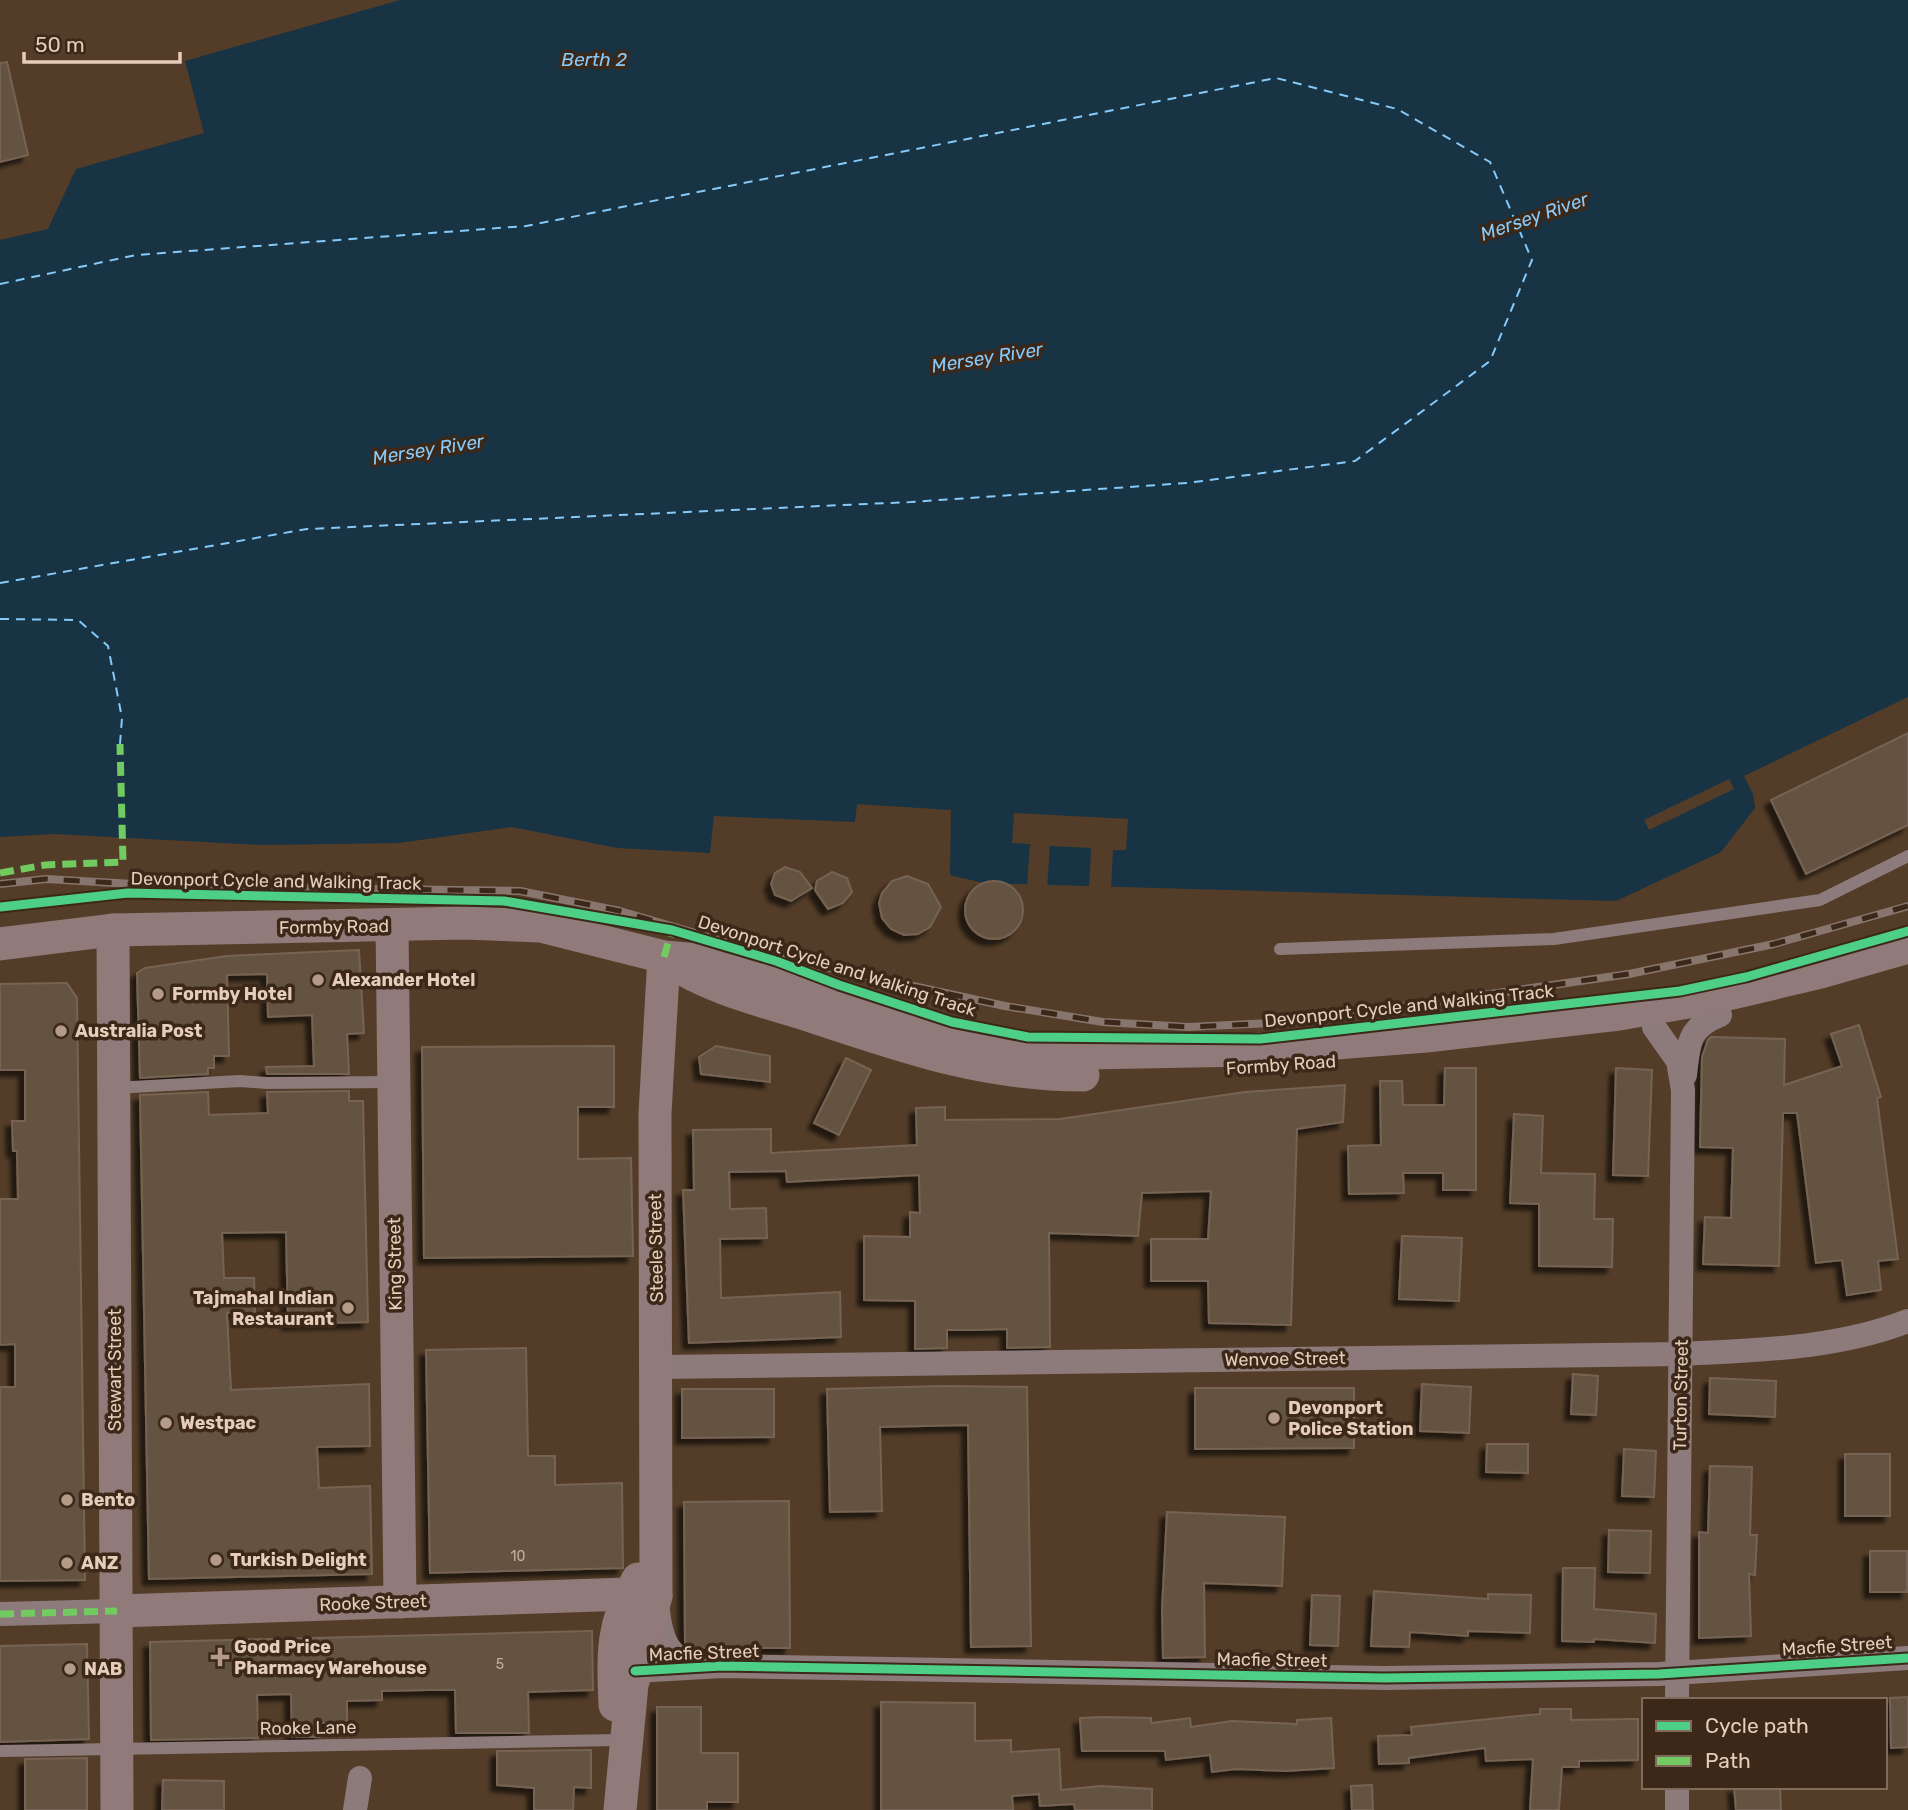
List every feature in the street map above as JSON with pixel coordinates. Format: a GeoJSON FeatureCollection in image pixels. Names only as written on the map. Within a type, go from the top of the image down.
{"type":"FeatureCollection","features":[{"type":"Feature","properties":{"kind":"main road","name":"Formby Road"},"geometry":{"type":"LineString","coordinates":[[0,944],[113,930],[502,923],[541,926],[664,957],[723,962],[968,1040],[1021,1049],[1090,1053],[1246,1050],[1426,1036],[1619,1014],[1711,998],[1821,972],[1908,947]]}},
{"type":"Feature","properties":{"kind":"main road","name":"King Street"},"geometry":{"type":"LineString","coordinates":[[392,925],[400,1602]]}},
{"type":"Feature","properties":{"kind":"main road","name":"Stewart Street"},"geometry":{"type":"LineString","coordinates":[[113,930],[117,1810]]}},
{"type":"Feature","properties":{"kind":"main road","name":"Formby Road"},"geometry":{"type":"LineString","coordinates":[[664,957],[726,990],[928,1054],[982,1068],[1036,1073],[1145,1074],[1312,1063],[1566,1040],[1720,1016],[1813,995],[1908,964]]}},
{"type":"Feature","properties":{"kind":"main road","name":"Steele Street"},"geometry":{"type":"LineString","coordinates":[[619,1810],[643,1595],[658,1539],[654,1113],[664,957]]}},
{"type":"Feature","properties":{"kind":"main road","name":"Steele Street"},"geometry":{"type":"LineString","coordinates":[[619,1810],[613,1647],[617,1623],[643,1595]]}},
{"type":"Feature","properties":{"kind":"main road","name":"Rooke Street"},"geometry":{"type":"LineString","coordinates":[[117,1611],[643,1595]]}},
{"type":"Feature","properties":{"kind":"street","name":"Turton Street"},"geometry":{"type":"LineString","coordinates":[[1677,1698],[1683,1090],[1691,1038],[1703,1022],[1720,1016]]}},
{"type":"Feature","properties":{"kind":"street","name":"Turton Street"},"geometry":{"type":"LineString","coordinates":[[1654,1027],[1678,1061],[1683,1090]]}},
{"type":"Feature","properties":{"kind":"street","name":"Wenvoe Street"},"geometry":{"type":"LineString","coordinates":[[657,1367],[1682,1354],[1777,1349],[1839,1341],[1908,1321]]}},
{"type":"Feature","properties":{"kind":"street"},"geometry":{"type":"LineString","coordinates":[[643,1595],[672,1653],[685,1662],[708,1667]]}},
{"type":"Feature","properties":{"kind":"street"},"geometry":{"type":"LineString","coordinates":[[0,1614],[117,1611]]}},
{"type":"Feature","properties":{"kind":"street","name":"Macfie Street"},"geometry":{"type":"LineString","coordinates":[[635,1671],[708,1667],[1385,1678],[1676,1672],[1908,1658]]}},
{"type":"Feature","properties":{"kind":"street"},"geometry":{"type":"LineString","coordinates":[[355,1810],[360,1778]]}},
{"type":"Feature","properties":{"kind":"street"},"geometry":{"type":"LineString","coordinates":[[1677,1789],[1677,1810]]}},
{"type":"Feature","properties":{"kind":"lane"},"geometry":{"type":"LineString","coordinates":[[1280,949],[1554,939],[1782,906],[1820,900],[1908,856]]}},
{"type":"Feature","properties":{"kind":"lane"},"geometry":{"type":"LineString","coordinates":[[114,1088],[240,1081],[393,1082]]}},
{"type":"Feature","properties":{"kind":"lane","name":"Rooke Lane"},"geometry":{"type":"LineString","coordinates":[[0,1751],[616,1740]]}},
{"type":"Feature","properties":{"kind":"water"},"geometry":{"type":"Polygon","coordinates":[[[400,0],[1908,0],[1908,697],[1744,776],[1753,794],[1755,808],[1721,852],[1616,901],[983,883],[950,875],[951,810],[857,804],[855,822],[714,816],[710,853],[617,848],[512,827],[399,843],[263,845],[54,834],[0,837],[0,240],[48,229],[76,169],[204,133],[185,61],[400,0]]]}},
{"type":"Feature","properties":{"kind":"pier"},"geometry":{"type":"Polygon","coordinates":[[[1729,779],[1734,789],[1649,830],[1644,820],[1729,779]]]}},
{"type":"Feature","properties":{"kind":"pier"},"geometry":{"type":"Polygon","coordinates":[[[1014,813],[1128,819],[1126,850],[1113,850],[1111,890],[1089,889],[1091,848],[1050,846],[1047,888],[1027,887],[1030,844],[1012,843],[1014,813]]]}},
{"type":"Feature","properties":{"kind":"building"},"geometry":{"type":"Polygon","coordinates":[[[7,62],[28,155],[0,162],[0,63],[7,62]]]}},
{"type":"Feature","properties":{"kind":"building"},"geometry":{"type":"Polygon","coordinates":[[[1908,733],[1908,825],[1806,874],[1771,800],[1908,733]]]}},
{"type":"Feature","properties":{"kind":"building"},"geometry":{"type":"Polygon","coordinates":[[[785,867],[800,872],[812,888],[791,901],[775,895],[771,884],[775,873],[785,867]]]}},
{"type":"Feature","properties":{"kind":"building"},"geometry":{"type":"Polygon","coordinates":[[[832,872],[847,878],[852,892],[843,903],[828,909],[815,890],[817,881],[832,872]]]}},
{"type":"Feature","properties":{"kind":"building"},"geometry":{"type":"Polygon","coordinates":[[[907,876],[928,884],[941,907],[930,927],[918,934],[904,935],[891,929],[882,918],[879,903],[882,893],[892,881],[907,876]]]}},
{"type":"Feature","properties":{"kind":"building"},"geometry":{"type":"Polygon","coordinates":[[[988,881],[1000,881],[1015,889],[1023,904],[1023,916],[1015,931],[1000,939],[988,939],[973,931],[965,916],[965,904],[973,889],[988,881]]]}},
{"type":"Feature","properties":{"kind":"building"},"geometry":{"type":"Polygon","coordinates":[[[359,950],[364,1033],[347,1034],[349,1074],[267,1074],[266,1067],[314,1066],[312,1015],[268,1017],[267,974],[227,975],[229,1056],[214,1056],[214,1068],[208,1068],[208,1074],[140,1078],[137,973],[145,968],[227,956],[359,950]]]}},
{"type":"Feature","properties":{"kind":"building"},"geometry":{"type":"Polygon","coordinates":[[[67,983],[77,998],[85,1580],[0,1581],[0,1387],[15,1387],[15,1344],[0,1345],[0,1199],[18,1199],[17,1151],[13,1151],[12,1121],[25,1121],[25,1070],[0,1070],[0,984],[67,983]]]}},
{"type":"Feature","properties":{"kind":"building"},"geometry":{"type":"Polygon","coordinates":[[[1859,1025],[1881,1097],[1877,1098],[1898,1259],[1878,1261],[1881,1290],[1847,1295],[1842,1260],[1816,1263],[1797,1113],[1783,1113],[1779,1266],[1703,1264],[1705,1217],[1731,1218],[1733,1148],[1700,1147],[1702,1057],[1708,1040],[1711,1037],[1785,1039],[1784,1085],[1842,1066],[1831,1034],[1859,1025]]]}},
{"type":"Feature","properties":{"kind":"building"},"geometry":{"type":"Polygon","coordinates":[[[614,1046],[614,1107],[578,1107],[578,1159],[631,1158],[633,1256],[424,1258],[422,1047],[614,1046]]]}},
{"type":"Feature","properties":{"kind":"building"},"geometry":{"type":"Polygon","coordinates":[[[716,1046],[770,1056],[770,1082],[701,1074],[699,1057],[716,1046]]]}},
{"type":"Feature","properties":{"kind":"building"},"geometry":{"type":"Polygon","coordinates":[[[846,1058],[871,1070],[839,1135],[814,1123],[846,1058]]]}},
{"type":"Feature","properties":{"kind":"building"},"geometry":{"type":"Polygon","coordinates":[[[1445,1068],[1476,1068],[1476,1190],[1443,1190],[1443,1173],[1403,1173],[1404,1193],[1349,1194],[1348,1146],[1381,1145],[1380,1081],[1402,1081],[1403,1105],[1444,1105],[1445,1068]]]}},
{"type":"Feature","properties":{"kind":"building"},"geometry":{"type":"Polygon","coordinates":[[[1616,1068],[1652,1070],[1648,1176],[1613,1175],[1616,1068]]]}},
{"type":"Feature","properties":{"kind":"building"},"geometry":{"type":"Polygon","coordinates":[[[1345,1085],[1343,1122],[1297,1129],[1291,1325],[1209,1323],[1208,1281],[1151,1281],[1151,1239],[1208,1239],[1211,1191],[1142,1193],[1138,1236],[1049,1233],[1050,1347],[1007,1348],[1007,1329],[947,1330],[947,1348],[915,1349],[915,1301],[864,1300],[864,1236],[910,1237],[910,1212],[920,1213],[919,1175],[787,1182],[786,1171],[729,1172],[730,1209],[766,1208],[767,1238],[720,1239],[721,1298],[840,1292],[841,1337],[689,1343],[683,1190],[694,1190],[693,1130],[771,1129],[771,1153],[917,1145],[916,1108],[945,1107],[945,1120],[1060,1119],[1245,1092],[1345,1085]]]}},
{"type":"Feature","properties":{"kind":"building"},"geometry":{"type":"Polygon","coordinates":[[[349,1091],[349,1101],[363,1101],[368,1322],[288,1324],[286,1232],[222,1233],[224,1278],[254,1278],[255,1312],[227,1313],[231,1390],[369,1384],[370,1446],[317,1447],[319,1488],[370,1486],[372,1574],[149,1579],[140,1095],[208,1092],[209,1115],[268,1113],[267,1092],[349,1091]]]}},
{"type":"Feature","properties":{"kind":"building"},"geometry":{"type":"Polygon","coordinates":[[[1514,1114],[1543,1116],[1541,1173],[1595,1174],[1594,1219],[1613,1219],[1612,1267],[1539,1266],[1539,1204],[1510,1203],[1514,1114]]]}},
{"type":"Feature","properties":{"kind":"building"},"geometry":{"type":"Polygon","coordinates":[[[1402,1236],[1462,1238],[1459,1301],[1399,1299],[1402,1236]]]}},
{"type":"Feature","properties":{"kind":"building"},"geometry":{"type":"Polygon","coordinates":[[[526,1348],[528,1456],[555,1456],[555,1485],[622,1483],[623,1568],[430,1573],[426,1350],[526,1348]]]}},
{"type":"Feature","properties":{"kind":"building"},"geometry":{"type":"Polygon","coordinates":[[[1573,1374],[1598,1376],[1596,1415],[1571,1414],[1573,1374]]]}},
{"type":"Feature","properties":{"kind":"building"},"geometry":{"type":"Polygon","coordinates":[[[1710,1378],[1776,1381],[1775,1417],[1709,1414],[1710,1378]]]}},
{"type":"Feature","properties":{"kind":"building"},"geometry":{"type":"Polygon","coordinates":[[[1422,1384],[1471,1387],[1469,1433],[1420,1431],[1422,1384]]]}},
{"type":"Feature","properties":{"kind":"building"},"geometry":{"type":"Polygon","coordinates":[[[1027,1387],[1031,1646],[971,1647],[968,1425],[880,1427],[882,1511],[830,1512],[827,1389],[1027,1387]]]}},
{"type":"Feature","properties":{"kind":"building","name":"Devonport Police Station"},"geometry":{"type":"Polygon","coordinates":[[[1195,1388],[1354,1388],[1354,1448],[1195,1449],[1195,1388]]]}},
{"type":"Feature","properties":{"kind":"building"},"geometry":{"type":"Polygon","coordinates":[[[682,1389],[774,1389],[774,1437],[682,1438],[682,1389]]]}},
{"type":"Feature","properties":{"kind":"building"},"geometry":{"type":"Polygon","coordinates":[[[1487,1444],[1528,1444],[1528,1473],[1486,1472],[1487,1444]]]}},
{"type":"Feature","properties":{"kind":"building"},"geometry":{"type":"Polygon","coordinates":[[[1624,1449],[1656,1451],[1654,1497],[1622,1496],[1624,1449]]]}},
{"type":"Feature","properties":{"kind":"building"},"geometry":{"type":"Polygon","coordinates":[[[1845,1454],[1890,1454],[1890,1516],[1845,1516],[1845,1454]]]}},
{"type":"Feature","properties":{"kind":"building"},"geometry":{"type":"Polygon","coordinates":[[[1710,1466],[1752,1467],[1750,1535],[1757,1535],[1755,1575],[1749,1574],[1751,1636],[1699,1638],[1699,1532],[1708,1533],[1710,1466]]]}},
{"type":"Feature","properties":{"kind":"building"},"geometry":{"type":"Polygon","coordinates":[[[789,1501],[790,1648],[693,1648],[687,1645],[684,1502],[789,1501]]]}},
{"type":"Feature","properties":{"kind":"building"},"geometry":{"type":"Polygon","coordinates":[[[1167,1512],[1285,1517],[1282,1586],[1204,1583],[1205,1657],[1163,1658],[1162,1609],[1167,1512]]]}},
{"type":"Feature","properties":{"kind":"building"},"geometry":{"type":"Polygon","coordinates":[[[1609,1530],[1651,1531],[1650,1573],[1608,1572],[1609,1530]]]}},
{"type":"Feature","properties":{"kind":"building"},"geometry":{"type":"Polygon","coordinates":[[[1870,1551],[1907,1551],[1907,1592],[1870,1592],[1870,1551]]]}},
{"type":"Feature","properties":{"kind":"building"},"geometry":{"type":"Polygon","coordinates":[[[1563,1568],[1595,1568],[1594,1609],[1656,1614],[1655,1643],[1594,1639],[1594,1642],[1562,1641],[1563,1568]]]}},
{"type":"Feature","properties":{"kind":"building"},"geometry":{"type":"Polygon","coordinates":[[[1374,1591],[1488,1599],[1488,1594],[1531,1595],[1530,1633],[1468,1631],[1468,1636],[1410,1632],[1409,1647],[1371,1646],[1374,1591]]]}},
{"type":"Feature","properties":{"kind":"building"},"geometry":{"type":"Polygon","coordinates":[[[1312,1595],[1340,1596],[1338,1646],[1310,1645],[1312,1595]]]}},
{"type":"Feature","properties":{"kind":"building"},"geometry":{"type":"Polygon","coordinates":[[[592,1631],[593,1690],[528,1692],[529,1733],[456,1733],[455,1690],[427,1690],[382,1691],[382,1700],[347,1701],[347,1723],[320,1723],[320,1737],[292,1737],[291,1694],[257,1695],[258,1738],[151,1740],[150,1642],[592,1631]]]}},
{"type":"Feature","properties":{"kind":"building"},"geometry":{"type":"Polygon","coordinates":[[[87,1644],[89,1739],[0,1742],[0,1646],[87,1644]]]}},
{"type":"Feature","properties":{"kind":"building"},"geometry":{"type":"Polygon","coordinates":[[[1908,1697],[1908,1747],[1891,1748],[1890,1698],[1908,1697]]]}},
{"type":"Feature","properties":{"kind":"building"},"geometry":{"type":"Polygon","coordinates":[[[881,1702],[975,1703],[975,1741],[1011,1740],[1011,1752],[1059,1749],[1061,1790],[1101,1786],[1152,1789],[1152,1810],[1075,1810],[1074,1804],[1040,1806],[1039,1794],[1012,1796],[1013,1810],[881,1810],[881,1702]]]}},
{"type":"Feature","properties":{"kind":"building"},"geometry":{"type":"Polygon","coordinates":[[[657,1707],[701,1707],[701,1753],[738,1753],[738,1802],[707,1802],[707,1810],[657,1810],[657,1707]]]}},
{"type":"Feature","properties":{"kind":"building"},"geometry":{"type":"Polygon","coordinates":[[[1540,1709],[1571,1709],[1571,1720],[1638,1719],[1638,1760],[1579,1761],[1579,1767],[1562,1767],[1559,1810],[1530,1810],[1533,1759],[1486,1761],[1485,1748],[1409,1758],[1409,1763],[1379,1764],[1378,1736],[1412,1735],[1411,1727],[1540,1714],[1540,1709]]]}},
{"type":"Feature","properties":{"kind":"building"},"geometry":{"type":"Polygon","coordinates":[[[1080,1718],[1151,1718],[1151,1723],[1190,1718],[1191,1727],[1232,1721],[1297,1724],[1297,1720],[1331,1718],[1334,1768],[1286,1771],[1236,1769],[1212,1772],[1210,1755],[1166,1760],[1165,1751],[1082,1751],[1080,1718]]]}},
{"type":"Feature","properties":{"kind":"building"},"geometry":{"type":"Polygon","coordinates":[[[591,1750],[591,1788],[574,1787],[573,1810],[534,1810],[534,1788],[497,1785],[497,1751],[591,1750]]]}},
{"type":"Feature","properties":{"kind":"building"},"geometry":{"type":"Polygon","coordinates":[[[87,1758],[87,1810],[25,1810],[25,1759],[87,1758]]]}},
{"type":"Feature","properties":{"kind":"building"},"geometry":{"type":"Polygon","coordinates":[[[163,1780],[224,1781],[224,1810],[162,1810],[163,1780]]]}},
{"type":"Feature","properties":{"kind":"building"},"geometry":{"type":"Polygon","coordinates":[[[1372,1785],[1373,1810],[1352,1810],[1351,1786],[1372,1785]]]}},
{"type":"Feature","properties":{"kind":"building"},"geometry":{"type":"Polygon","coordinates":[[[1734,1789],[1780,1789],[1781,1810],[1736,1810],[1734,1789]]]}},
{"type":"Feature","properties":{"kind":"ferry route"},"geometry":{"type":"LineString","coordinates":[[0,284],[136,255],[526,226],[1276,78],[1397,109],[1490,162],[1532,260],[1490,361],[1355,461],[1187,483],[911,502],[307,529],[0,583]]}},
{"type":"Feature","properties":{"kind":"ferry route"},"geometry":{"type":"LineString","coordinates":[[0,619],[78,620],[108,646],[122,718],[120,744]]}},
{"type":"Feature","properties":{"kind":"railway"},"geometry":{"type":"LineString","coordinates":[[0,884],[46,879],[168,886],[520,891],[620,911],[770,955],[1005,1006],[1103,1022],[1188,1027],[1296,1022],[1629,974],[1774,944],[1908,906]]}},
{"type":"Feature","properties":{"kind":"marked path"},"geometry":{"type":"LineString","coordinates":[[0,873],[45,865],[123,862],[120,744]]}},
{"type":"Feature","properties":{"kind":"marked path"},"geometry":{"type":"LineString","coordinates":[[664,957],[672,930]]}},
{"type":"Feature","properties":{"kind":"marked path"},"geometry":{"type":"LineString","coordinates":[[0,1614],[117,1611]]}},
{"type":"Feature","properties":{"kind":"cycle path","name":"Devonport Cycle and Walking Track"},"geometry":{"type":"LineString","coordinates":[[0,907],[128,893],[504,901],[672,930],[776,961],[952,1022],[1028,1037],[1260,1039],[1680,991],[1746,977],[1908,931]]}},
{"type":"Feature","properties":{"kind":"cycle path"},"geometry":{"type":"LineString","coordinates":[[635,1671],[722,1666],[1385,1678],[1659,1674],[1908,1658]]}},
{"type":"Feature","properties":{"kind":"place","name":"Alexander Hotel"},"geometry":{"type":"Point","coordinates":[318,980]}},
{"type":"Feature","properties":{"kind":"place","name":"Formby Hotel"},"geometry":{"type":"Point","coordinates":[158,994]}},
{"type":"Feature","properties":{"kind":"place","name":"Australia Post"},"geometry":{"type":"Point","coordinates":[61,1031]}},
{"type":"Feature","properties":{"kind":"place","name":"Tajmahal Indian Restaurant"},"geometry":{"type":"Point","coordinates":[348,1308]}},
{"type":"Feature","properties":{"kind":"place","name":"Devonport Police Station"},"geometry":{"type":"Point","coordinates":[1274,1418]}},
{"type":"Feature","properties":{"kind":"place","name":"Westpac"},"geometry":{"type":"Point","coordinates":[166,1423]}},
{"type":"Feature","properties":{"kind":"place","name":"Bento"},"geometry":{"type":"Point","coordinates":[67,1500]}},
{"type":"Feature","properties":{"kind":"place","name":"Turkish Delight"},"geometry":{"type":"Point","coordinates":[216,1560]}},
{"type":"Feature","properties":{"kind":"place","name":"ANZ"},"geometry":{"type":"Point","coordinates":[67,1563]}},
{"type":"Feature","properties":{"kind":"place","name":"Good Price Pharmacy Warehouse"},"geometry":{"type":"Point","coordinates":[220,1657]}},
{"type":"Feature","properties":{"kind":"place","name":"NAB"},"geometry":{"type":"Point","coordinates":[70,1669]}},
{"type":"Feature","properties":{"kind":"water label","name":"Berth 2"},"geometry":{"type":"Point","coordinates":[594,59]}},
{"type":"Feature","properties":{"kind":"water label","name":"Mersey River"},"geometry":{"type":"Point","coordinates":[1534,216]}},
{"type":"Feature","properties":{"kind":"water label","name":"Mersey River"},"geometry":{"type":"Point","coordinates":[987,357]}},
{"type":"Feature","properties":{"kind":"water label","name":"Mersey River"},"geometry":{"type":"Point","coordinates":[428,449]}}]}
